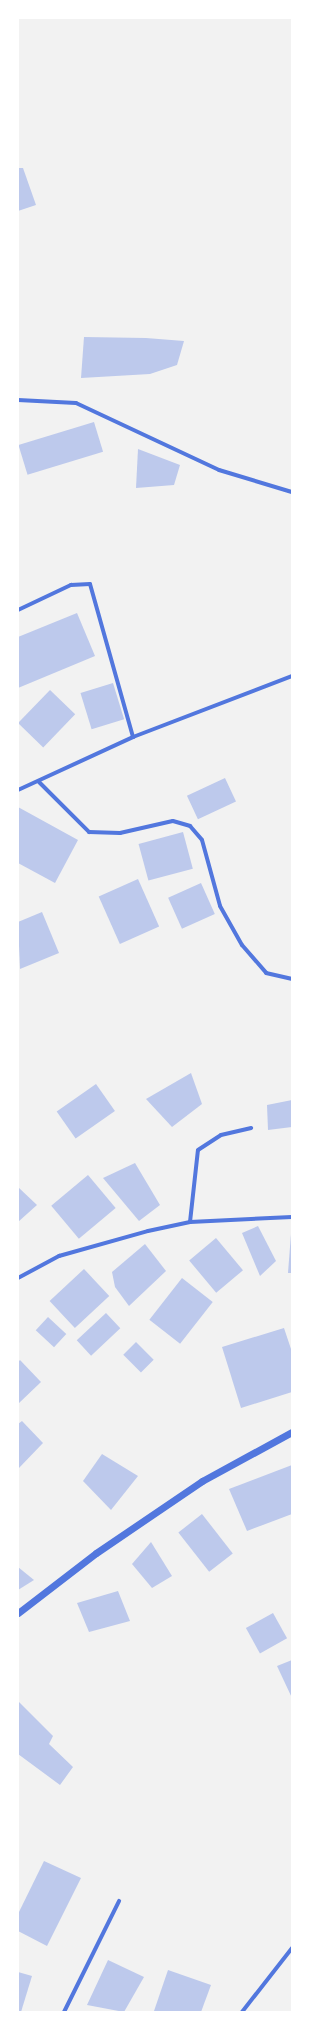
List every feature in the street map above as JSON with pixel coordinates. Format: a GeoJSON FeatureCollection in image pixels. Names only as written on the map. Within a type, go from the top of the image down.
{"type":"FeatureCollection","features":[{"type":"Feature","properties":{"kind":"street"},"geometry":{"type":"LineString","coordinates":[[18,400],[76,403],[219,470],[292,492]]}},
{"type":"Feature","properties":{"kind":"street"},"geometry":{"type":"LineString","coordinates":[[18,610],[70,585],[90,584],[133,737]]}},
{"type":"Feature","properties":{"kind":"street"},"geometry":{"type":"LineString","coordinates":[[18,790],[39,782],[133,737],[292,676]]}},
{"type":"Feature","properties":{"kind":"street"},"geometry":{"type":"LineString","coordinates":[[39,782],[89,832],[120,833],[173,821],[190,826],[202,840],[220,906],[242,945],[266,974],[292,979]]}},
{"type":"Feature","properties":{"kind":"street"},"geometry":{"type":"LineString","coordinates":[[190,1222],[198,1150],[221,1134],[251,1128]]}},
{"type":"Feature","properties":{"kind":"street"},"geometry":{"type":"LineString","coordinates":[[18,1278],[59,1256],[91,1245],[190,1222],[292,1218]]}},
{"type":"Feature","properties":{"kind":"street"},"geometry":{"type":"LineString","coordinates":[[18,1612],[96,1553],[202,1481],[292,1432]]}},
{"type":"Feature","properties":{"kind":"street"},"geometry":{"type":"LineString","coordinates":[[64,2012],[119,1901]]}},
{"type":"Feature","properties":{"kind":"street"},"geometry":{"type":"LineString","coordinates":[[242,2012],[292,1948]]}},
{"type":"Feature","properties":{"kind":"building"},"geometry":{"type":"Polygon","coordinates":[[[18,168],[23,168],[36,205],[18,211],[18,168]]]}},
{"type":"Feature","properties":{"kind":"building"},"geometry":{"type":"Polygon","coordinates":[[[84,337],[146,338],[184,341],[177,365],[150,374],[81,378],[84,337]]]}},
{"type":"Feature","properties":{"kind":"building"},"geometry":{"type":"Polygon","coordinates":[[[94,422],[103,452],[28,475],[18,445],[94,422]]]}},
{"type":"Feature","properties":{"kind":"building"},"geometry":{"type":"Polygon","coordinates":[[[138,449],[180,465],[174,485],[136,488],[138,449]]]}},
{"type":"Feature","properties":{"kind":"building"},"geometry":{"type":"Polygon","coordinates":[[[77,613],[95,656],[18,688],[18,637],[77,613]]]}},
{"type":"Feature","properties":{"kind":"building"},"geometry":{"type":"Polygon","coordinates":[[[113,683],[124,719],[92,729],[80,693],[113,683]]]}},
{"type":"Feature","properties":{"kind":"building"},"geometry":{"type":"Polygon","coordinates":[[[50,690],[75,714],[43,747],[18,723],[50,690]]]}},
{"type":"Feature","properties":{"kind":"building"},"geometry":{"type":"Polygon","coordinates":[[[225,778],[236,802],[198,819],[187,796],[225,778]]]}},
{"type":"Feature","properties":{"kind":"building"},"geometry":{"type":"Polygon","coordinates":[[[18,807],[78,840],[55,883],[18,863],[18,807]]]}},
{"type":"Feature","properties":{"kind":"building"},"geometry":{"type":"Polygon","coordinates":[[[183,832],[193,869],[148,881],[139,844],[183,832]]]}},
{"type":"Feature","properties":{"kind":"building"},"geometry":{"type":"Polygon","coordinates":[[[138,879],[159,927],[120,944],[99,896],[138,879]]]}},
{"type":"Feature","properties":{"kind":"building"},"geometry":{"type":"Polygon","coordinates":[[[201,883],[215,914],[182,929],[168,898],[201,883]]]}},
{"type":"Feature","properties":{"kind":"building"},"geometry":{"type":"Polygon","coordinates":[[[42,912],[59,953],[20,969],[18,922],[42,912]]]}},
{"type":"Feature","properties":{"kind":"building"},"geometry":{"type":"Polygon","coordinates":[[[191,1073],[202,1104],[172,1127],[146,1099],[191,1073]]]}},
{"type":"Feature","properties":{"kind":"building"},"geometry":{"type":"Polygon","coordinates":[[[96,1084],[115,1111],[76,1139],[57,1112],[96,1084]]]}},
{"type":"Feature","properties":{"kind":"building"},"geometry":{"type":"Polygon","coordinates":[[[292,1100],[292,1127],[268,1130],[267,1105],[292,1100]]]}},
{"type":"Feature","properties":{"kind":"building"},"geometry":{"type":"Polygon","coordinates":[[[135,1163],[160,1205],[139,1221],[103,1178],[135,1163]]]}},
{"type":"Feature","properties":{"kind":"building"},"geometry":{"type":"Polygon","coordinates":[[[88,1175],[116,1208],[79,1239],[51,1206],[88,1175]]]}},
{"type":"Feature","properties":{"kind":"building"},"geometry":{"type":"Polygon","coordinates":[[[18,1187],[37,1205],[18,1222],[18,1187]]]}},
{"type":"Feature","properties":{"kind":"building"},"geometry":{"type":"Polygon","coordinates":[[[258,1226],[276,1261],[260,1276],[242,1233],[258,1226]]]}},
{"type":"Feature","properties":{"kind":"building"},"geometry":{"type":"Polygon","coordinates":[[[291,1234],[292,1273],[288,1273],[291,1234]]]}},
{"type":"Feature","properties":{"kind":"building"},"geometry":{"type":"Polygon","coordinates":[[[216,1238],[243,1270],[216,1293],[189,1260],[216,1238]]]}},
{"type":"Feature","properties":{"kind":"building"},"geometry":{"type":"Polygon","coordinates":[[[145,1244],[166,1271],[129,1306],[115,1287],[112,1272],[145,1244]]]}},
{"type":"Feature","properties":{"kind":"building"},"geometry":{"type":"Polygon","coordinates":[[[84,1269],[109,1296],[75,1328],[50,1301],[84,1269]]]}},
{"type":"Feature","properties":{"kind":"building"},"geometry":{"type":"Polygon","coordinates":[[[182,1278],[213,1302],[180,1344],[149,1320],[182,1278]]]}},
{"type":"Feature","properties":{"kind":"building"},"geometry":{"type":"Polygon","coordinates":[[[106,1313],[120,1328],[91,1356],[77,1340],[106,1313]]]}},
{"type":"Feature","properties":{"kind":"building"},"geometry":{"type":"Polygon","coordinates":[[[48,1317],[66,1334],[54,1347],[36,1330],[48,1317]]]}},
{"type":"Feature","properties":{"kind":"building"},"geometry":{"type":"Polygon","coordinates":[[[284,1328],[292,1352],[292,1392],[241,1408],[222,1347],[284,1328]]]}},
{"type":"Feature","properties":{"kind":"building"},"geometry":{"type":"Polygon","coordinates":[[[136,1342],[154,1360],[141,1372],[123,1355],[136,1342]]]}},
{"type":"Feature","properties":{"kind":"building"},"geometry":{"type":"Polygon","coordinates":[[[20,1360],[41,1382],[18,1404],[18,1362],[20,1360]]]}},
{"type":"Feature","properties":{"kind":"building"},"geometry":{"type":"Polygon","coordinates":[[[22,1421],[43,1443],[18,1469],[18,1424],[22,1421]]]}},
{"type":"Feature","properties":{"kind":"building"},"geometry":{"type":"Polygon","coordinates":[[[102,1454],[138,1476],[111,1510],[83,1481],[102,1454]]]}},
{"type":"Feature","properties":{"kind":"building"},"geometry":{"type":"Polygon","coordinates":[[[292,1465],[292,1514],[247,1531],[229,1489],[292,1465]]]}},
{"type":"Feature","properties":{"kind":"building"},"geometry":{"type":"Polygon","coordinates":[[[202,1514],[233,1553],[209,1572],[178,1532],[202,1514]]]}},
{"type":"Feature","properties":{"kind":"building"},"geometry":{"type":"Polygon","coordinates":[[[151,1542],[172,1576],[152,1588],[132,1564],[151,1542]]]}},
{"type":"Feature","properties":{"kind":"building"},"geometry":{"type":"Polygon","coordinates":[[[18,1567],[34,1580],[18,1590],[18,1567]]]}},
{"type":"Feature","properties":{"kind":"building"},"geometry":{"type":"Polygon","coordinates":[[[118,1591],[130,1621],[89,1632],[77,1603],[118,1591]]]}},
{"type":"Feature","properties":{"kind":"building"},"geometry":{"type":"Polygon","coordinates":[[[273,1613],[287,1638],[260,1653],[246,1628],[273,1613]]]}},
{"type":"Feature","properties":{"kind":"building"},"geometry":{"type":"Polygon","coordinates":[[[292,1660],[292,1698],[277,1666],[292,1660]]]}},
{"type":"Feature","properties":{"kind":"building"},"geometry":{"type":"Polygon","coordinates":[[[18,1701],[53,1736],[49,1744],[73,1767],[60,1785],[18,1754],[18,1701]]]}},
{"type":"Feature","properties":{"kind":"building"},"geometry":{"type":"Polygon","coordinates":[[[44,1861],[81,1878],[47,1946],[18,1931],[18,1914],[44,1861]]]}},
{"type":"Feature","properties":{"kind":"building"},"geometry":{"type":"Polygon","coordinates":[[[108,1960],[144,1977],[124,2012],[87,2005],[108,1960]]]}},
{"type":"Feature","properties":{"kind":"building"},"geometry":{"type":"Polygon","coordinates":[[[168,1970],[211,1985],[201,2012],[154,2011],[168,1970]]]}},
{"type":"Feature","properties":{"kind":"building"},"geometry":{"type":"Polygon","coordinates":[[[18,1972],[32,1976],[21,2012],[18,2012],[18,1972]]]}}]}
